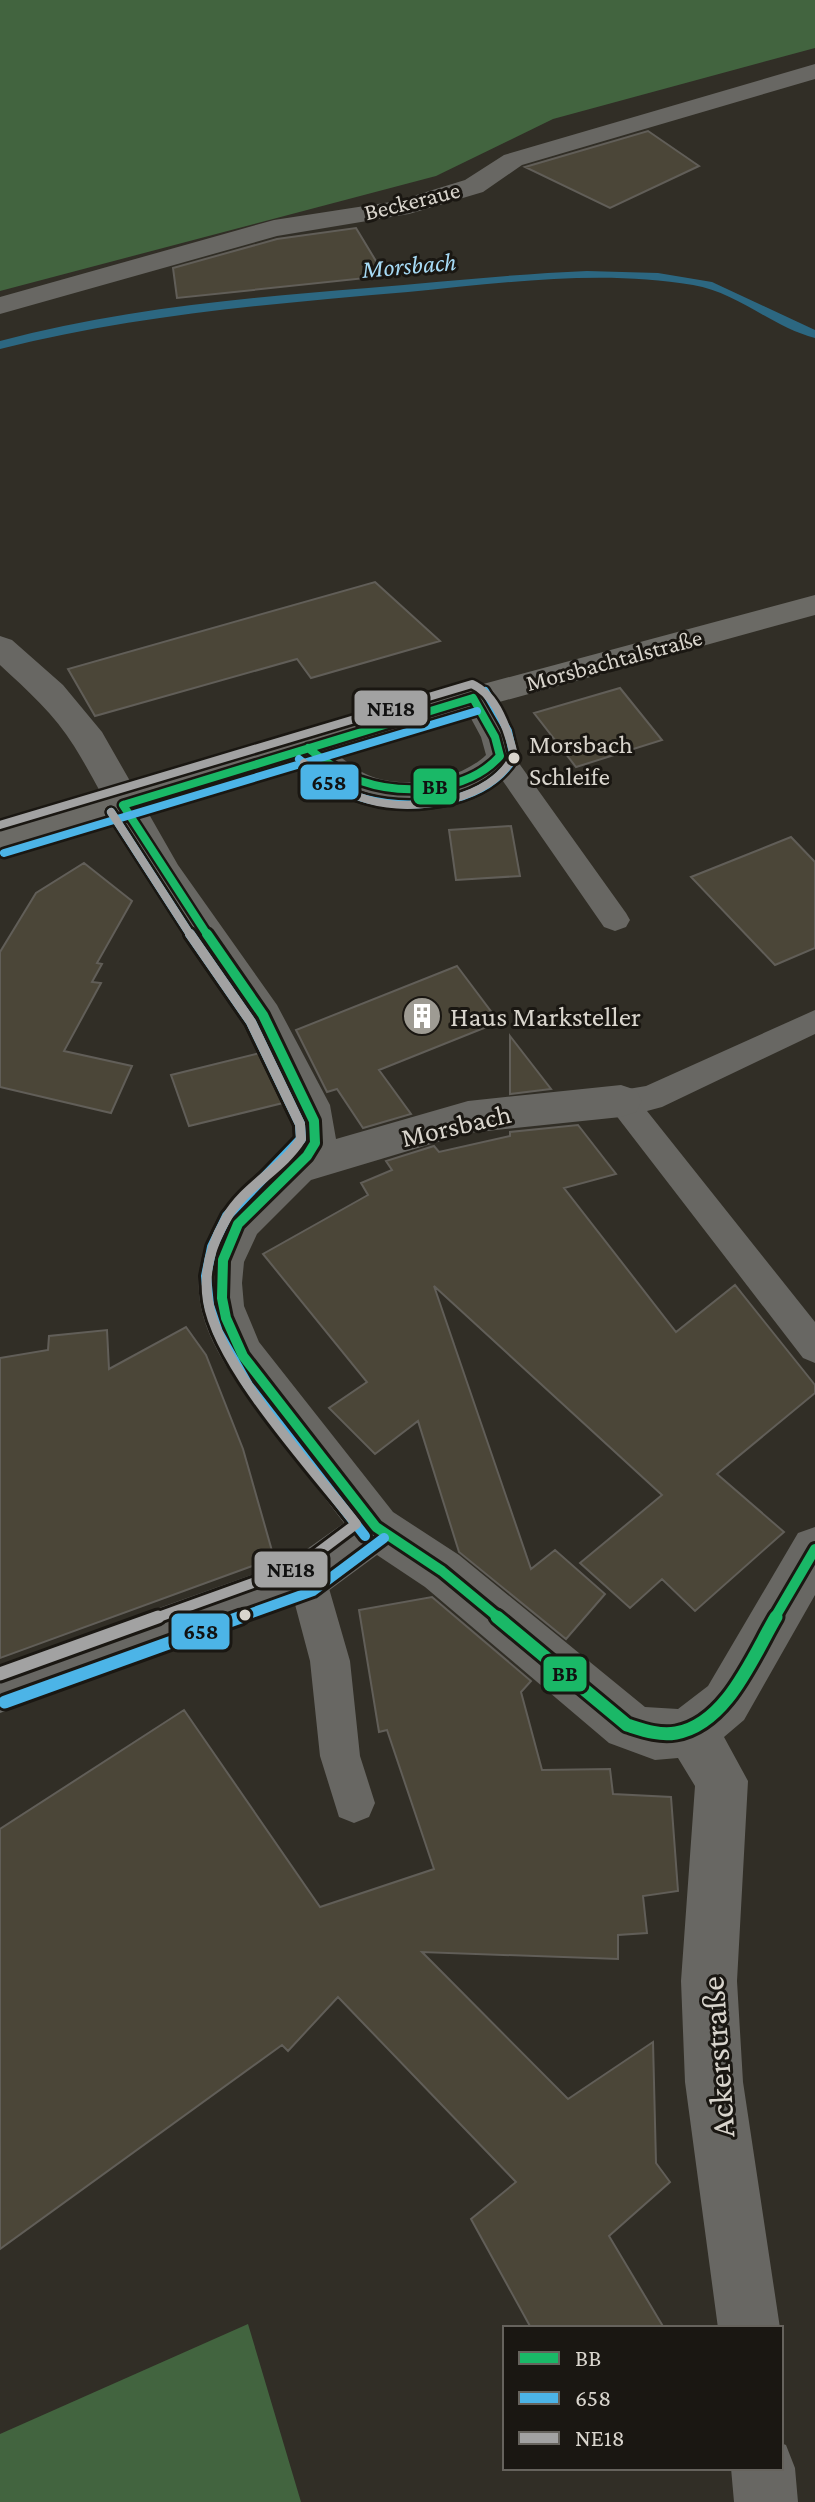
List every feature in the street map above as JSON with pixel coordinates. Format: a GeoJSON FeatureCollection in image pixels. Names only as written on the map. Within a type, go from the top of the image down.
{"type":"FeatureCollection","features":[{"type":"Feature","properties":{"kind":"main road","name":"Morsbachtalstraße"},"geometry":{"type":"LineString","coordinates":[[0,840],[473,698],[815,605]]}},
{"type":"Feature","properties":{"kind":"street","name":"Beckeraue"},"geometry":{"type":"LineString","coordinates":[[0,306],[274,228],[400,208],[474,186],[513,160],[815,71]]}},
{"type":"Feature","properties":{"kind":"street","name":"Morsbach"},"geometry":{"type":"LineString","coordinates":[[0,647],[51,693],[89,740],[123,805],[165,874],[263,1015],[309,1105],[314,1121],[315,1143],[295,1168],[237,1225],[224,1251],[218,1274],[223,1311],[229,1332],[243,1356],[376,1527],[442,1571],[627,1725],[657,1737],[690,1730]]}},
{"type":"Feature","properties":{"kind":"street","name":"Morsbach"},"geometry":{"type":"LineString","coordinates":[[295,1168],[468,1117],[621,1101]]}},
{"type":"Feature","properties":{"kind":"street"},"geometry":{"type":"LineString","coordinates":[[0,1689],[307,1578],[376,1527]]}},
{"type":"Feature","properties":{"kind":"street"},"geometry":{"type":"LineString","coordinates":[[690,1730],[710,1718],[726,1703],[815,1549]]}},
{"type":"Feature","properties":{"kind":"street","name":"Ackerstraße"},"geometry":{"type":"LineString","coordinates":[[690,1730],[722,1781],[709,1981],[713,2068],[749,2326]]}},
{"type":"Feature","properties":{"kind":"street"},"geometry":{"type":"LineString","coordinates":[[763,2470],[766,2502]]}},
{"type":"Feature","properties":{"kind":"lane"},"geometry":{"type":"LineString","coordinates":[[473,698],[495,737],[500,756],[615,920]]}},
{"type":"Feature","properties":{"kind":"lane"},"geometry":{"type":"LineString","coordinates":[[308,748],[333,772],[362,785],[409,791],[446,785],[490,770],[500,756]]}},
{"type":"Feature","properties":{"kind":"lane","name":"Morsbach"},"geometry":{"type":"LineString","coordinates":[[621,1101],[651,1098],[815,1021]]}},
{"type":"Feature","properties":{"kind":"lane"},"geometry":{"type":"LineString","coordinates":[[621,1101],[815,1348]]}},
{"type":"Feature","properties":{"kind":"lane"},"geometry":{"type":"LineString","coordinates":[[307,1578],[330,1661],[340,1756],[354,1803]]}},
{"type":"Feature","properties":{"kind":"green space"},"geometry":{"type":"Polygon","coordinates":[[[0,0],[815,0],[815,48],[553,119],[436,176],[0,291],[0,0]]]}},
{"type":"Feature","properties":{"kind":"green space"},"geometry":{"type":"Polygon","coordinates":[[[248,2324],[301,2502],[0,2502],[0,2434],[248,2324]]]}},
{"type":"Feature","properties":{"kind":"building"},"geometry":{"type":"Polygon","coordinates":[[[648,131],[699,166],[610,208],[525,167],[648,131]]]}},
{"type":"Feature","properties":{"kind":"building"},"geometry":{"type":"Polygon","coordinates":[[[356,228],[385,276],[177,298],[173,268],[277,239],[356,228]]]}},
{"type":"Feature","properties":{"kind":"building"},"geometry":{"type":"Polygon","coordinates":[[[375,582],[440,641],[311,678],[297,659],[95,716],[68,669],[375,582]]]}},
{"type":"Feature","properties":{"kind":"building"},"geometry":{"type":"Polygon","coordinates":[[[620,688],[662,740],[576,767],[534,713],[620,688]]]}},
{"type":"Feature","properties":{"kind":"building"},"geometry":{"type":"Polygon","coordinates":[[[511,826],[520,876],[456,880],[449,830],[511,826]]]}},
{"type":"Feature","properties":{"kind":"building"},"geometry":{"type":"Polygon","coordinates":[[[791,837],[815,862],[815,948],[775,965],[691,877],[791,837]]]}},
{"type":"Feature","properties":{"kind":"building"},"geometry":{"type":"Polygon","coordinates":[[[84,863],[132,901],[97,963],[102,964],[92,982],[101,983],[64,1051],[132,1066],[111,1113],[0,1087],[0,952],[36,893],[84,863]]]}},
{"type":"Feature","properties":{"kind":"building"},"geometry":{"type":"Polygon","coordinates":[[[457,966],[499,1022],[379,1070],[411,1114],[363,1128],[337,1089],[327,1092],[296,1030],[457,966]]]}},
{"type":"Feature","properties":{"kind":"building"},"geometry":{"type":"Polygon","coordinates":[[[510,1036],[551,1089],[510,1094],[510,1036]]]}},
{"type":"Feature","properties":{"kind":"building"},"geometry":{"type":"Polygon","coordinates":[[[260,1053],[283,1103],[189,1126],[171,1075],[260,1053]]]}},
{"type":"Feature","properties":{"kind":"building"},"geometry":{"type":"Polygon","coordinates":[[[578,1125],[616,1174],[564,1188],[676,1332],[735,1285],[815,1385],[815,1393],[717,1474],[784,1532],[695,1611],[662,1579],[630,1608],[580,1563],[662,1495],[434,1286],[531,1569],[555,1550],[605,1594],[566,1639],[459,1552],[418,1421],[375,1454],[329,1408],[367,1382],[263,1254],[368,1195],[361,1183],[392,1170],[386,1161],[434,1146],[439,1152],[510,1136],[510,1132],[578,1125]]]}},
{"type":"Feature","properties":{"kind":"building"},"geometry":{"type":"Polygon","coordinates":[[[186,1327],[206,1355],[243,1449],[274,1558],[0,1658],[0,1358],[48,1350],[49,1336],[107,1330],[109,1369],[186,1327]]]}},
{"type":"Feature","properties":{"kind":"building"},"geometry":{"type":"Polygon","coordinates":[[[432,1597],[531,1681],[521,1692],[542,1770],[610,1769],[613,1794],[671,1797],[678,1891],[643,1896],[647,1933],[618,1935],[618,1959],[422,1952],[568,2099],[653,2042],[656,2163],[670,2182],[609,2236],[663,2326],[530,2326],[471,2219],[516,2182],[338,1997],[288,2051],[282,2045],[0,2249],[0,1829],[184,1710],[320,1907],[434,1869],[387,1730],[379,1732],[359,1610],[432,1597]]]}},
{"type":"Feature","properties":{"kind":"waterway","name":"Morsbach"},"geometry":{"type":"LineString","coordinates":[[0,345],[82,325],[204,306],[587,275],[658,277],[707,284],[815,334]]}},
{"type":"Feature","properties":{"kind":"transit line","name":"NE18"},"geometry":{"type":"LineString","coordinates":[[0,825],[472,684],[479,687],[493,703],[509,736],[514,755],[507,770],[476,791],[410,804],[375,802],[355,796],[304,763]]}},
{"type":"Feature","properties":{"kind":"transit line","name":"658"},"geometry":{"type":"LineString","coordinates":[[299,759],[340,789],[374,801],[419,803],[467,795],[488,786],[504,774],[514,758],[508,731],[485,691]]}},
{"type":"Feature","properties":{"kind":"transit line","name":"BB"},"geometry":{"type":"LineString","coordinates":[[308,748],[341,772],[375,785],[412,789],[452,783],[484,770],[500,756],[495,737],[473,698]]}},
{"type":"Feature","properties":{"kind":"transit line","name":"BB"},"geometry":{"type":"LineString","coordinates":[[123,805],[473,698]]}},
{"type":"Feature","properties":{"kind":"transit line","name":"658"},"geometry":{"type":"LineString","coordinates":[[4,853],[477,711]]}},
{"type":"Feature","properties":{"kind":"transit line","name":"BB"},"geometry":{"type":"LineString","coordinates":[[123,805],[165,874],[263,1015],[314,1121],[315,1143],[307,1156],[238,1224],[223,1260],[222,1298],[226,1318],[243,1356],[376,1527],[442,1571],[627,1725],[653,1733],[676,1733],[695,1727],[712,1715],[739,1680],[815,1549]]}},
{"type":"Feature","properties":{"kind":"transit line","name":"658"},"geometry":{"type":"LineString","coordinates":[[111,812],[154,882],[251,1022],[300,1124],[301,1139],[296,1147],[251,1188],[227,1216],[212,1247],[206,1276],[209,1305],[231,1359],[248,1385],[365,1536]]}},
{"type":"Feature","properties":{"kind":"transit line","name":"NE18"},"geometry":{"type":"LineString","coordinates":[[0,1674],[300,1566],[356,1524],[245,1380],[216,1329],[208,1302],[206,1274],[212,1246],[227,1216],[251,1188],[296,1147],[301,1139],[300,1124],[251,1022],[154,882],[111,812]]}},
{"type":"Feature","properties":{"kind":"transit line","name":"658"},"geometry":{"type":"LineString","coordinates":[[5,1702],[313,1591],[384,1538]]}},
{"type":"Feature","properties":{"kind":"place","name":"Morsbach Schleife"},"geometry":{"type":"Point","coordinates":[514,758]}},
{"type":"Feature","properties":{"kind":"place","name":"Haus Marksteller"},"geometry":{"type":"Point","coordinates":[422,1016]}}]}
